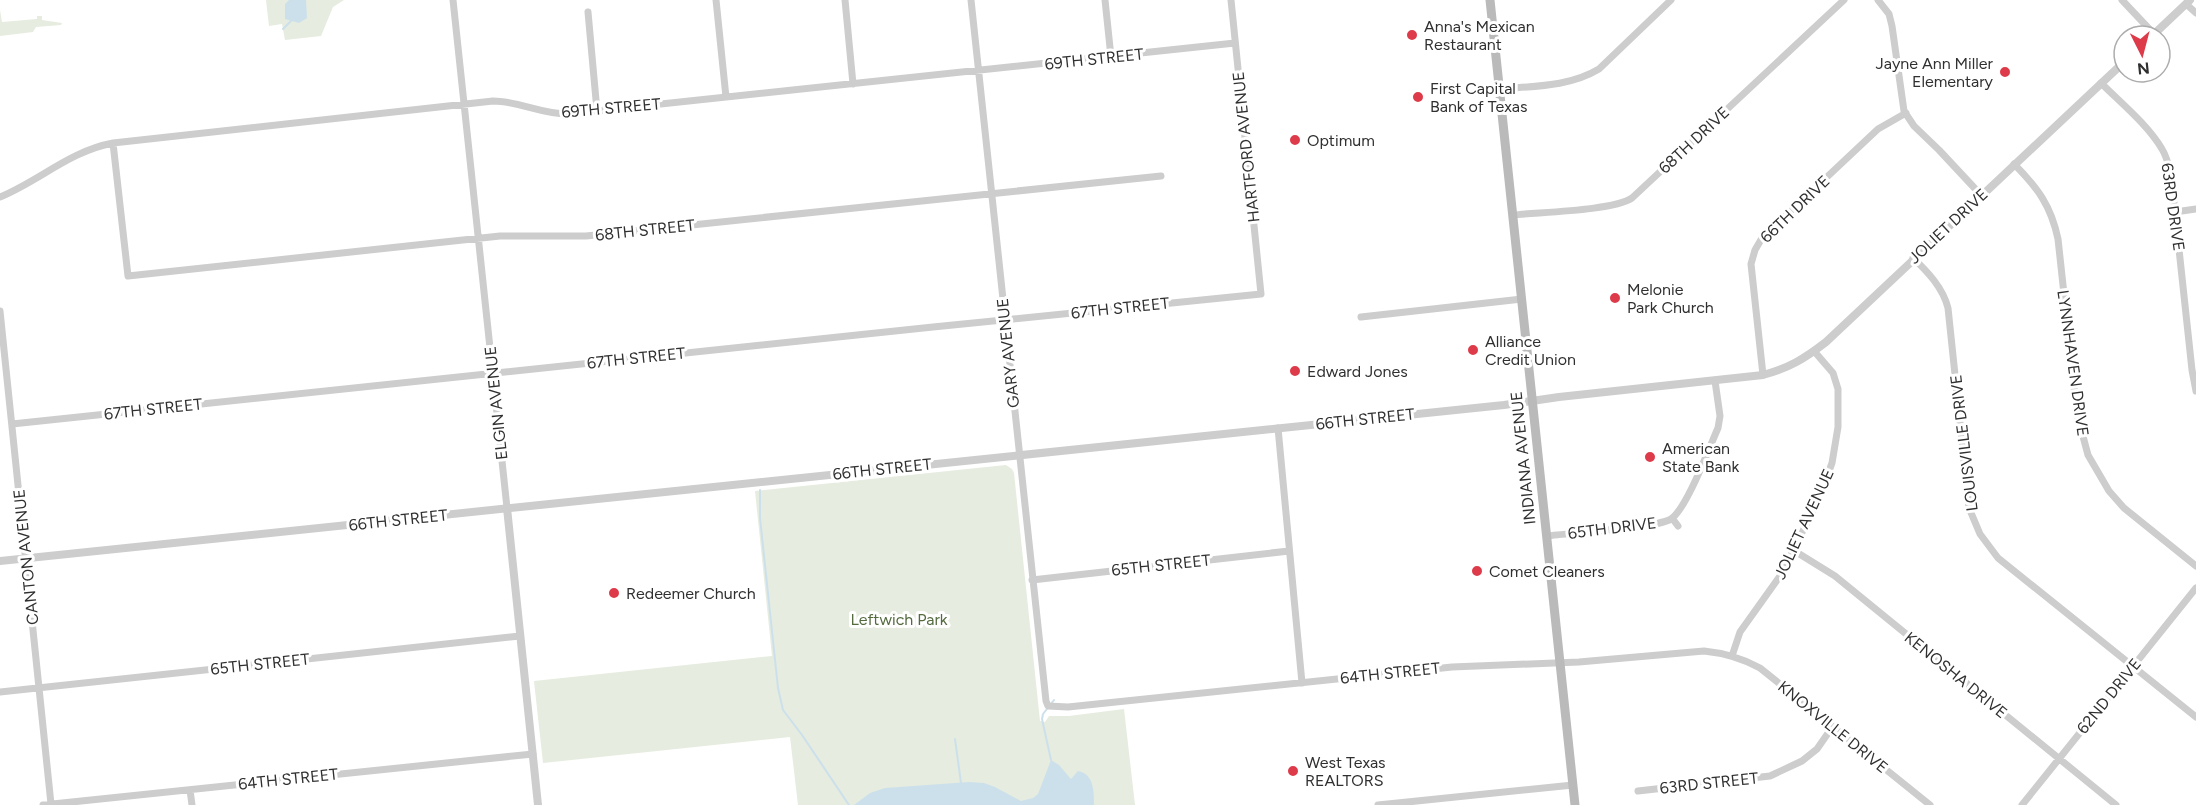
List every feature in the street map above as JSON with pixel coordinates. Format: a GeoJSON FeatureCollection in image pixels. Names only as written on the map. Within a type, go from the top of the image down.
{"type":"FeatureCollection","features":[{"type":"Feature","properties":{"kind":"main road","name":"INDIANA AVENUE"},"geometry":{"type":"LineString","coordinates":[[1490,0],[1575,805]]}},
{"type":"Feature","properties":{"kind":"street","name":"ELGIN AVENUE"},"geometry":{"type":"LineString","coordinates":[[453,0],[538,805]]}},
{"type":"Feature","properties":{"kind":"street"},"geometry":{"type":"LineString","coordinates":[[716,0],[726,97]]}},
{"type":"Feature","properties":{"kind":"street"},"geometry":{"type":"LineString","coordinates":[[845,0],[853,84]]}},
{"type":"Feature","properties":{"kind":"street","name":"GARY AVENUE"},"geometry":{"type":"LineString","coordinates":[[971,0],[1032,580],[1048,706]]}},
{"type":"Feature","properties":{"kind":"street"},"geometry":{"type":"LineString","coordinates":[[1105,0],[1111,57]]}},
{"type":"Feature","properties":{"kind":"street","name":"HARTFORD AVENUE"},"geometry":{"type":"LineString","coordinates":[[1231,0],[1261,294]]}},
{"type":"Feature","properties":{"kind":"street"},"geometry":{"type":"LineString","coordinates":[[1499,89],[1564,83],[1588,75],[1599,69],[1671,0]]}},
{"type":"Feature","properties":{"kind":"street","name":"68TH DRIVE"},"geometry":{"type":"LineString","coordinates":[[1513,215],[1602,206],[1622,203],[1632,198],[1844,0]]}},
{"type":"Feature","properties":{"kind":"street"},"geometry":{"type":"LineString","coordinates":[[1878,0],[1889,14],[1892,26],[1900,92],[1906,114],[1914,126],[1981,195]]}},
{"type":"Feature","properties":{"kind":"street"},"geometry":{"type":"LineString","coordinates":[[2122,0],[2143,24]]}},
{"type":"Feature","properties":{"kind":"street"},"geometry":{"type":"LineString","coordinates":[[2165,24],[2188,2],[2196,14]]}},
{"type":"Feature","properties":{"kind":"street"},"geometry":{"type":"LineString","coordinates":[[588,12],[597,111]]}},
{"type":"Feature","properties":{"kind":"street","name":"69TH STREET"},"geometry":{"type":"LineString","coordinates":[[0,197],[33,181],[77,153],[113,143],[505,101],[553,113],[597,111],[1235,43]]}},
{"type":"Feature","properties":{"kind":"street","name":"JOLIET DRIVE"},"geometry":{"type":"LineString","coordinates":[[1763,375],[1787,368],[1814,351],[2112,73]]}},
{"type":"Feature","properties":{"kind":"street","name":"63RD DRIVE"},"geometry":{"type":"LineString","coordinates":[[2102,83],[2162,148],[2167,159],[2171,175],[2196,391]]}},
{"type":"Feature","properties":{"kind":"street","name":"66TH DRIVE"},"geometry":{"type":"LineString","coordinates":[[1763,375],[1751,264],[1755,250],[1762,238],[1878,129],[1906,114]]}},
{"type":"Feature","properties":{"kind":"street","name":"68TH STREET"},"geometry":{"type":"LineString","coordinates":[[113,143],[128,276],[478,239],[515,236],[586,236],[1161,176]]}},
{"type":"Feature","properties":{"kind":"street","name":"LYNNHAVEN DRIVE"},"geometry":{"type":"LineString","coordinates":[[2014,164],[2043,196],[2054,219],[2077,414],[2088,454],[2109,491],[2124,508],[2196,566]]}},
{"type":"Feature","properties":{"kind":"street"},"geometry":{"type":"LineString","coordinates":[[2175,212],[2196,209]]}},
{"type":"Feature","properties":{"kind":"street","name":"LOUISVILLE DRIVE"},"geometry":{"type":"LineString","coordinates":[[1913,258],[1936,283],[1945,297],[1970,508],[1980,534],[1998,558],[2196,717]]}},
{"type":"Feature","properties":{"kind":"street","name":"67TH STREET"},"geometry":{"type":"LineString","coordinates":[[12,424],[1261,294]]}},
{"type":"Feature","properties":{"kind":"street"},"geometry":{"type":"LineString","coordinates":[[1361,316],[1522,299]]}},
{"type":"Feature","properties":{"kind":"street","name":"CANTON AVENUE"},"geometry":{"type":"LineString","coordinates":[[0,311],[1,339],[12,424],[51,804]]}},
{"type":"Feature","properties":{"kind":"street","name":"JOLIET AVENUE"},"geometry":{"type":"LineString","coordinates":[[1732,656],[1740,632],[1771,591],[1793,550],[1826,481],[1832,462],[1839,411],[1836,381],[1814,351]]}},
{"type":"Feature","properties":{"kind":"street","name":"66TH STREET"},"geometry":{"type":"LineString","coordinates":[[0,561],[1278,428],[1763,375]]}},
{"type":"Feature","properties":{"kind":"street","name":"65TH DRIVE"},"geometry":{"type":"LineString","coordinates":[[1547,536],[1652,524],[1672,518],[1687,495],[1718,428],[1720,416],[1715,381]]}},
{"type":"Feature","properties":{"kind":"street"},"geometry":{"type":"LineString","coordinates":[[1278,428],[1302,682]]}},
{"type":"Feature","properties":{"kind":"street"},"geometry":{"type":"LineString","coordinates":[[1672,518],[1678,526]]}},
{"type":"Feature","properties":{"kind":"street","name":"KENOSHA DRIVE"},"geometry":{"type":"LineString","coordinates":[[1793,550],[1835,576],[2116,805]]}},
{"type":"Feature","properties":{"kind":"street","name":"65TH STREET"},"geometry":{"type":"LineString","coordinates":[[1032,580],[1290,551]]}},
{"type":"Feature","properties":{"kind":"street","name":"62ND DRIVE"},"geometry":{"type":"LineString","coordinates":[[2022,805],[2196,588]]}},
{"type":"Feature","properties":{"kind":"street","name":"65TH STREET"},"geometry":{"type":"LineString","coordinates":[[0,692],[520,636]]}},
{"type":"Feature","properties":{"kind":"street","name":"64TH STREET"},"geometry":{"type":"LineString","coordinates":[[1048,706],[1068,707],[1452,667],[1560,663],[1704,651],[1732,656]]}},
{"type":"Feature","properties":{"kind":"street","name":"KNOXVILLE DRIVE"},"geometry":{"type":"LineString","coordinates":[[1732,656],[1760,668],[1930,805]]}},
{"type":"Feature","properties":{"kind":"street","name":"63RD STREET"},"geometry":{"type":"LineString","coordinates":[[1638,791],[1770,776],[1802,761],[1817,749],[1833,726]]}},
{"type":"Feature","properties":{"kind":"street","name":"64TH STREET"},"geometry":{"type":"LineString","coordinates":[[43,805],[533,754]]}},
{"type":"Feature","properties":{"kind":"street"},"geometry":{"type":"LineString","coordinates":[[1378,805],[1573,785]]}},
{"type":"Feature","properties":{"kind":"street"},"geometry":{"type":"LineString","coordinates":[[190,790],[192,805]]}},
{"type":"Feature","properties":{"kind":"green space"},"geometry":{"type":"Polygon","coordinates":[[[266,0],[344,0],[333,7],[321,36],[285,40],[282,24],[269,26],[266,0]]]}},
{"type":"Feature","properties":{"kind":"green space"},"geometry":{"type":"Polygon","coordinates":[[[0,10],[2,22],[37,19],[37,16],[42,16],[42,20],[62,23],[61,25],[36,27],[33,32],[0,36],[0,10]]]}},
{"type":"Feature","properties":{"kind":"green space","name":"Leftwich Park"},"geometry":{"type":"Polygon","coordinates":[[[1006,465],[1014,473],[1040,721],[1045,722],[1049,716],[1069,716],[1124,709],[1135,805],[798,805],[790,737],[543,763],[534,681],[772,656],[755,491],[1006,465]]]}},
{"type":"Feature","properties":{"kind":"water"},"geometry":{"type":"Polygon","coordinates":[[[289,0],[306,0],[307,18],[299,23],[285,19],[285,4],[289,0]]]}},
{"type":"Feature","properties":{"kind":"water"},"geometry":{"type":"Polygon","coordinates":[[[1051,760],[1059,765],[1071,779],[1078,771],[1090,779],[1094,805],[854,805],[870,793],[885,788],[969,782],[984,783],[995,787],[1021,801],[1038,794],[1051,760]]]}},
{"type":"Feature","properties":{"kind":"waterway"},"geometry":{"type":"LineString","coordinates":[[283,29],[292,20]]}},
{"type":"Feature","properties":{"kind":"waterway"},"geometry":{"type":"LineString","coordinates":[[760,490],[760,518],[778,688],[783,710],[849,805]]}},
{"type":"Feature","properties":{"kind":"waterway"},"geometry":{"type":"LineString","coordinates":[[1051,760],[1042,719],[1043,714],[1054,700]]}},
{"type":"Feature","properties":{"kind":"waterway"},"geometry":{"type":"LineString","coordinates":[[955,739],[961,783]]}},
{"type":"Feature","properties":{"kind":"place","name":"Anna's Mexican Restaurant"},"geometry":{"type":"Point","coordinates":[1412,35]}},
{"type":"Feature","properties":{"kind":"place","name":"Jayne Ann Miller Elementary"},"geometry":{"type":"Point","coordinates":[2005,72]}},
{"type":"Feature","properties":{"kind":"place","name":"First Capital Bank of Texas"},"geometry":{"type":"Point","coordinates":[1418,97]}},
{"type":"Feature","properties":{"kind":"place","name":"Optimum"},"geometry":{"type":"Point","coordinates":[1295,140]}},
{"type":"Feature","properties":{"kind":"place","name":"Melonie Park Church"},"geometry":{"type":"Point","coordinates":[1615,298]}},
{"type":"Feature","properties":{"kind":"place","name":"Alliance Credit Union"},"geometry":{"type":"Point","coordinates":[1473,350]}},
{"type":"Feature","properties":{"kind":"place","name":"Edward Jones"},"geometry":{"type":"Point","coordinates":[1295,371]}},
{"type":"Feature","properties":{"kind":"place","name":"American State Bank"},"geometry":{"type":"Point","coordinates":[1650,457]}},
{"type":"Feature","properties":{"kind":"place","name":"Comet Cleaners"},"geometry":{"type":"Point","coordinates":[1477,571]}},
{"type":"Feature","properties":{"kind":"place","name":"Redeemer Church"},"geometry":{"type":"Point","coordinates":[614,593]}},
{"type":"Feature","properties":{"kind":"place","name":"West Texas REALTORS"},"geometry":{"type":"Point","coordinates":[1293,771]}}]}
